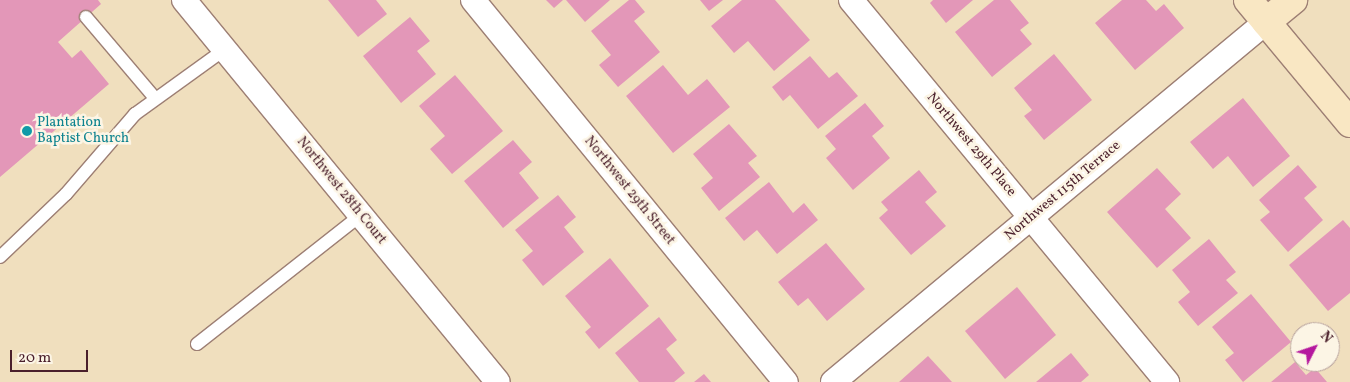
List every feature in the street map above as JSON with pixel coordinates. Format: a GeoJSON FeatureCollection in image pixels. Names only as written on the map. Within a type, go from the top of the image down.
{"type":"FeatureCollection","features":[{"type":"Feature","properties":{"kind":"street","name":"Northwest 28th Court"},"geometry":{"type":"LineString","coordinates":[[184,0],[498,382]]}},
{"type":"Feature","properties":{"kind":"street","name":"Northwest 29th Street"},"geometry":{"type":"LineString","coordinates":[[473,0],[786,382]]}},
{"type":"Feature","properties":{"kind":"street","name":"Northwest 29th Place"},"geometry":{"type":"LineString","coordinates":[[851,0],[1166,382]]}},
{"type":"Feature","properties":{"kind":"street"},"geometry":{"type":"LineString","coordinates":[[1248,0],[1350,123]]}},
{"type":"Feature","properties":{"kind":"street","name":"Northwest 115th Terrace"},"geometry":{"type":"LineString","coordinates":[[833,382],[1293,0]]}},
{"type":"Feature","properties":{"kind":"lane"},"geometry":{"type":"LineString","coordinates":[[86,17],[154,97]]}},
{"type":"Feature","properties":{"kind":"lane"},"geometry":{"type":"LineString","coordinates":[[0,257],[66,194],[154,97],[225,49]]}},
{"type":"Feature","properties":{"kind":"lane"},"geometry":{"type":"LineString","coordinates":[[197,344],[361,215]]}},
{"type":"Feature","properties":{"kind":"building","name":"Plantation Baptist Church"},"geometry":{"type":"Polygon","coordinates":[[[0,0],[98,0],[101,4],[58,42],[72,58],[81,50],[109,84],[0,177],[0,0]]]}},
{"type":"Feature","properties":{"kind":"building"},"geometry":{"type":"Polygon","coordinates":[[[328,0],[376,0],[387,14],[358,37],[328,0]]]}},
{"type":"Feature","properties":{"kind":"building"},"geometry":{"type":"Polygon","coordinates":[[[546,0],[563,0],[554,8],[546,0]]]}},
{"type":"Feature","properties":{"kind":"building"},"geometry":{"type":"Polygon","coordinates":[[[566,0],[610,0],[585,22],[566,0]]]}},
{"type":"Feature","properties":{"kind":"building"},"geometry":{"type":"Polygon","coordinates":[[[629,0],[635,0],[645,12],[634,21],[660,52],[618,87],[599,65],[611,55],[591,31],[629,0]]]}},
{"type":"Feature","properties":{"kind":"building"},"geometry":{"type":"Polygon","coordinates":[[[700,0],[723,0],[709,11],[700,0]]]}},
{"type":"Feature","properties":{"kind":"building"},"geometry":{"type":"Polygon","coordinates":[[[742,0],[775,0],[810,40],[774,71],[748,41],[734,53],[711,26],[742,0]]]}},
{"type":"Feature","properties":{"kind":"building"},"geometry":{"type":"Polygon","coordinates":[[[933,0],[973,0],[946,23],[930,3],[933,0]]]}},
{"type":"Feature","properties":{"kind":"building"},"geometry":{"type":"Polygon","coordinates":[[[994,0],[1010,0],[1029,23],[1020,30],[1032,44],[992,77],[955,32],[994,0]]]}},
{"type":"Feature","properties":{"kind":"building"},"geometry":{"type":"Polygon","coordinates":[[[1122,0],[1146,0],[1156,11],[1164,4],[1184,28],[1135,70],[1095,23],[1122,0]]]}},
{"type":"Feature","properties":{"kind":"building"},"geometry":{"type":"Polygon","coordinates":[[[410,17],[430,41],[417,51],[436,74],[401,103],[363,56],[410,17]]]}},
{"type":"Feature","properties":{"kind":"building"},"geometry":{"type":"Polygon","coordinates":[[[1054,54],[1092,100],[1044,140],[1024,116],[1032,110],[1014,88],[1054,54]]]}},
{"type":"Feature","properties":{"kind":"building"},"geometry":{"type":"Polygon","coordinates":[[[810,56],[829,78],[837,72],[858,96],[818,129],[790,95],[783,101],[772,87],[810,56]]]}},
{"type":"Feature","properties":{"kind":"building"},"geometry":{"type":"Polygon","coordinates":[[[663,65],[688,95],[707,79],[730,107],[673,153],[626,96],[663,65]]]}},
{"type":"Feature","properties":{"kind":"building"},"geometry":{"type":"Polygon","coordinates":[[[455,75],[503,131],[452,174],[430,149],[445,136],[419,106],[455,75]]]}},
{"type":"Feature","properties":{"kind":"building"},"geometry":{"type":"Polygon","coordinates":[[[1243,98],[1290,156],[1253,187],[1228,156],[1213,169],[1190,142],[1243,98]]]}},
{"type":"Feature","properties":{"kind":"building"},"geometry":{"type":"Polygon","coordinates":[[[865,103],[884,126],[872,136],[890,158],[853,190],[826,158],[836,149],[825,136],[865,103]]]}},
{"type":"Feature","properties":{"kind":"building"},"geometry":{"type":"Polygon","coordinates":[[[729,124],[757,156],[748,163],[760,177],[719,211],[701,188],[713,178],[693,154],[729,124]]]}},
{"type":"Feature","properties":{"kind":"building"},"geometry":{"type":"Polygon","coordinates":[[[513,140],[532,162],[519,173],[539,198],[503,228],[464,181],[513,140]]]}},
{"type":"Feature","properties":{"kind":"building"},"geometry":{"type":"Polygon","coordinates":[[[1298,165],[1317,187],[1304,198],[1323,220],[1288,252],[1260,220],[1270,212],[1259,200],[1298,165]]]}},
{"type":"Feature","properties":{"kind":"building"},"geometry":{"type":"Polygon","coordinates":[[[1157,168],[1181,194],[1165,209],[1191,238],[1157,268],[1107,212],[1157,168]]]}},
{"type":"Feature","properties":{"kind":"building"},"geometry":{"type":"Polygon","coordinates":[[[919,170],[937,192],[925,202],[946,226],[911,255],[879,218],[888,210],[881,202],[919,170]]]}},
{"type":"Feature","properties":{"kind":"building"},"geometry":{"type":"Polygon","coordinates":[[[769,182],[793,213],[804,203],[818,220],[777,254],[757,230],[744,241],[725,218],[769,182]]]}},
{"type":"Feature","properties":{"kind":"building"},"geometry":{"type":"Polygon","coordinates":[[[558,195],[576,217],[564,227],[584,252],[543,286],[522,260],[533,251],[515,230],[558,195]]]}},
{"type":"Feature","properties":{"kind":"building"},"geometry":{"type":"Polygon","coordinates":[[[1343,220],[1350,228],[1350,293],[1328,311],[1289,265],[1343,220]]]}},
{"type":"Feature","properties":{"kind":"building"},"geometry":{"type":"Polygon","coordinates":[[[1209,239],[1236,272],[1226,280],[1238,293],[1198,326],[1178,302],[1190,292],[1172,270],[1209,239]]]}},
{"type":"Feature","properties":{"kind":"building"},"geometry":{"type":"Polygon","coordinates":[[[826,243],[865,289],[827,321],[808,298],[798,306],[778,282],[826,243]]]}},
{"type":"Feature","properties":{"kind":"building"},"geometry":{"type":"Polygon","coordinates":[[[610,258],[649,306],[599,349],[585,332],[591,327],[565,296],[610,258]]]}},
{"type":"Feature","properties":{"kind":"building"},"geometry":{"type":"Polygon","coordinates":[[[1017,287],[1056,335],[1005,379],[965,331],[1017,287]]]}},
{"type":"Feature","properties":{"kind":"building"},"geometry":{"type":"Polygon","coordinates":[[[1251,294],[1290,343],[1243,382],[1225,360],[1234,353],[1212,327],[1251,294]]]}},
{"type":"Feature","properties":{"kind":"building"},"geometry":{"type":"Polygon","coordinates":[[[659,317],[677,340],[666,349],[685,373],[674,382],[639,382],[615,353],[659,317]]]}},
{"type":"Feature","properties":{"kind":"building"},"geometry":{"type":"Polygon","coordinates":[[[1071,353],[1089,375],[1081,382],[1036,382],[1071,353]]]}},
{"type":"Feature","properties":{"kind":"building"},"geometry":{"type":"Polygon","coordinates":[[[928,356],[952,382],[899,382],[928,356]]]}},
{"type":"Feature","properties":{"kind":"building"},"geometry":{"type":"Polygon","coordinates":[[[1290,366],[1290,372],[1303,372],[1306,375],[1310,372],[1318,372],[1327,382],[1271,382],[1290,366]]]}},
{"type":"Feature","properties":{"kind":"building"},"geometry":{"type":"Polygon","coordinates":[[[704,374],[711,382],[694,382],[704,374]]]}},
{"type":"Feature","properties":{"kind":"place","name":"Plantation Baptist Church"},"geometry":{"type":"Point","coordinates":[27,131]}}]}
